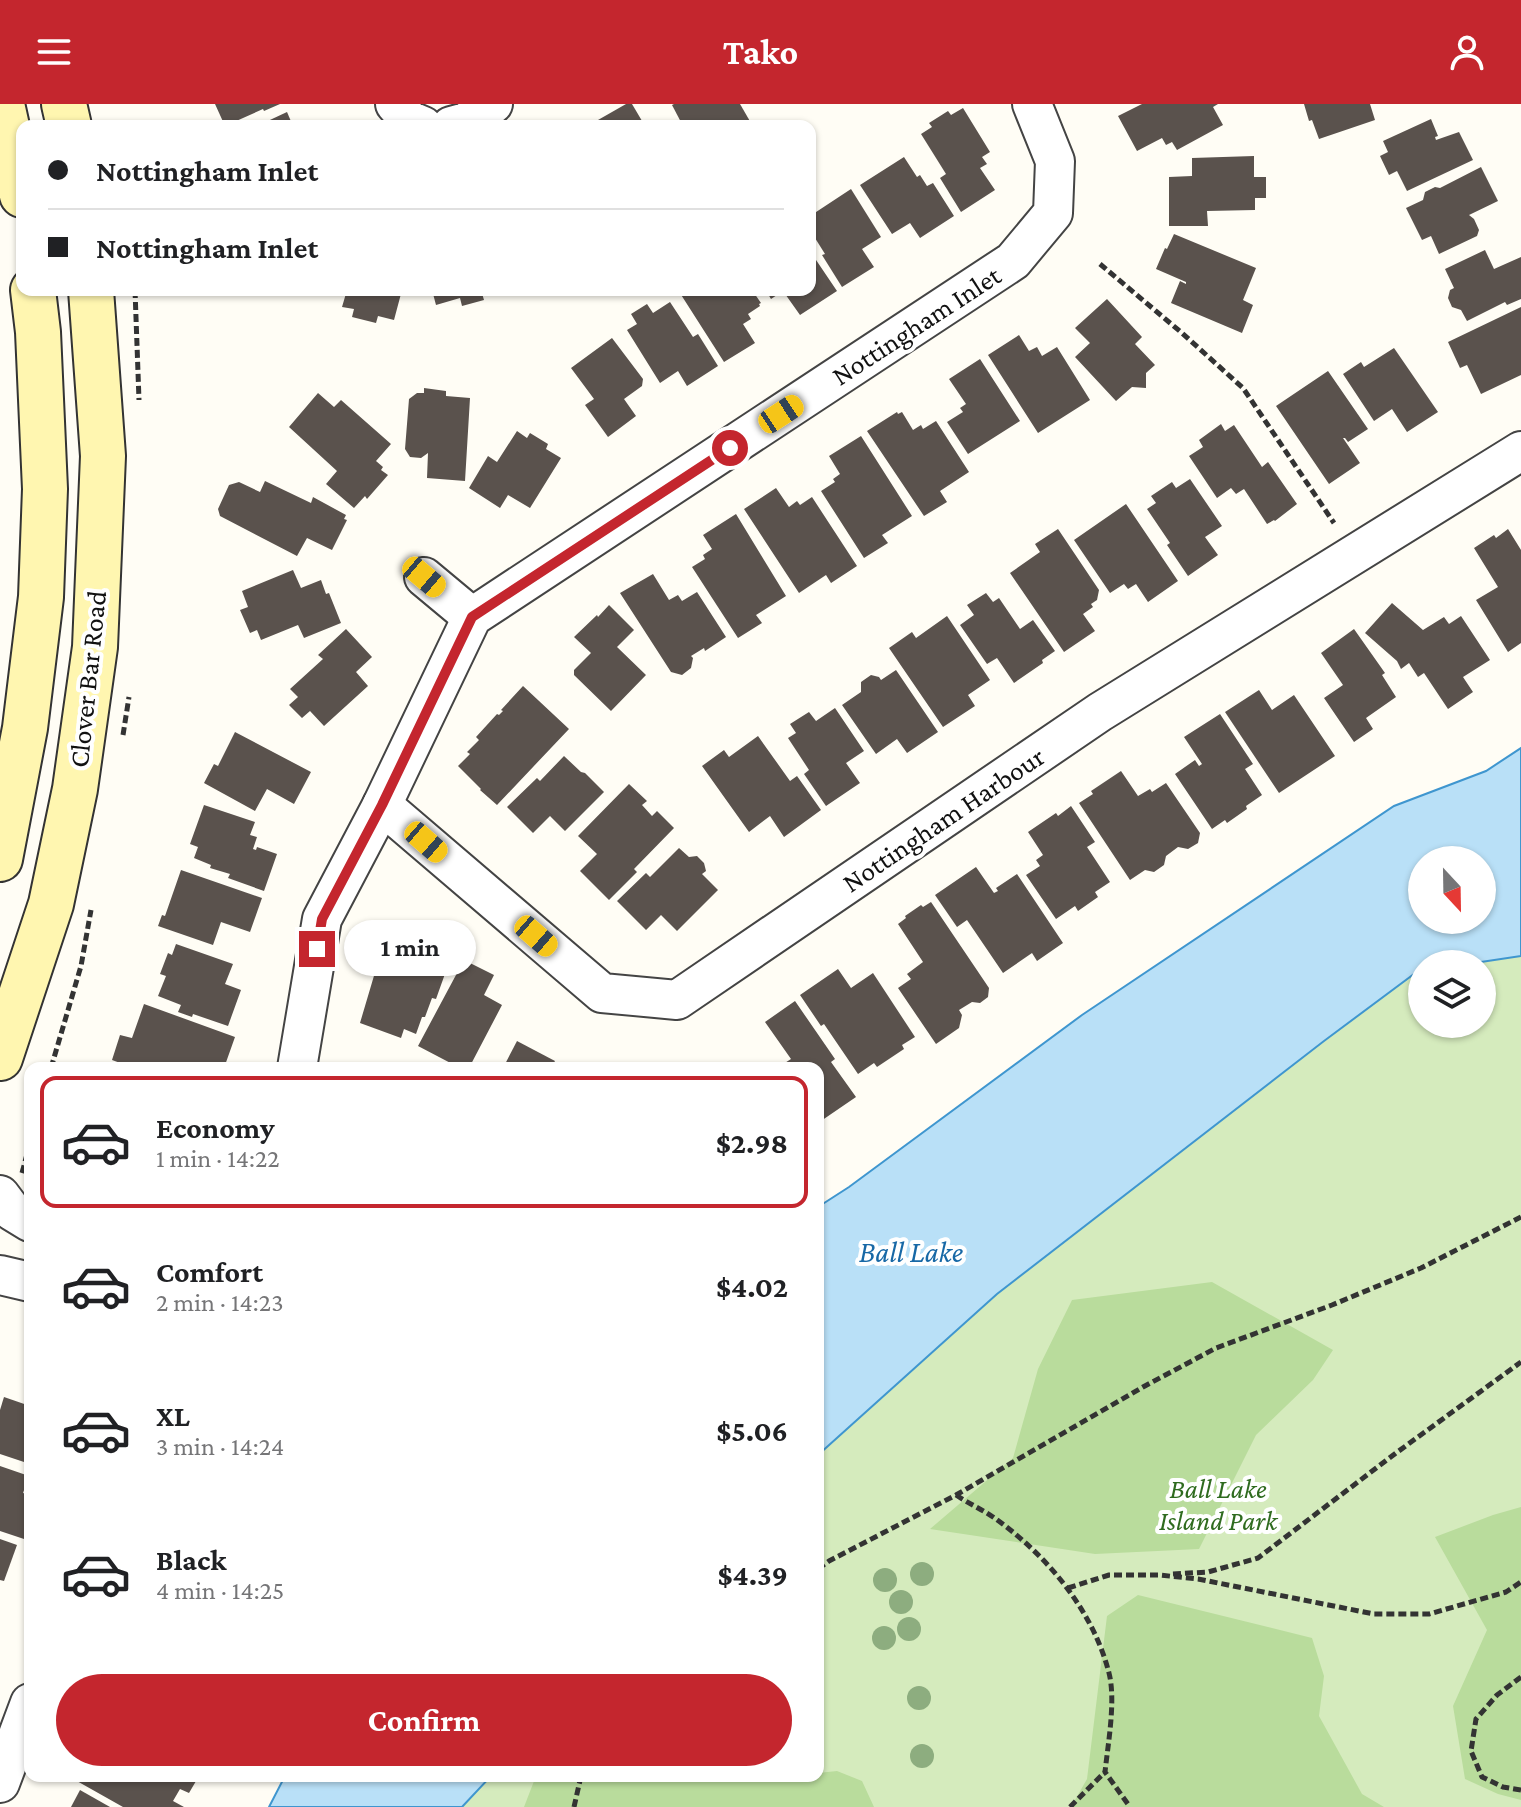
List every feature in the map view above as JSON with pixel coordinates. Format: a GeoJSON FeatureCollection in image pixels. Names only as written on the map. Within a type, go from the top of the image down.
{"type":"FeatureCollection","features":[{"type":"Feature","properties":{"kind":"main road"},"geometry":{"type":"LineString","coordinates":[[2,104],[16,168]]}},
{"type":"Feature","properties":{"kind":"main road","name":"Clover Bar Road"},"geometry":{"type":"LineString","coordinates":[[0,859],[25,728],[41,597],[45,489],[34,296]]}},
{"type":"Feature","properties":{"kind":"main road","name":"Clover Bar Road"},"geometry":{"type":"LineString","coordinates":[[0,1058],[51,904],[75,789],[95,647],[103,456],[91,296]]}},
{"type":"Feature","properties":{"kind":"street"},"geometry":{"type":"LineString","coordinates":[[395,104],[409,120]]}},
{"type":"Feature","properties":{"kind":"street"},"geometry":{"type":"LineString","coordinates":[[469,120],[493,104]]}},
{"type":"Feature","properties":{"kind":"street","name":"Nottingham Inlet"},"geometry":{"type":"LineString","coordinates":[[472,617],[1013,261],[1053,213],[1055,161],[1032,104]]}},
{"type":"Feature","properties":{"kind":"street","name":"Nottingham Harbour"},"geometry":{"type":"LineString","coordinates":[[382,805],[602,993],[677,1000],[1100,712],[1521,451]]}},
{"type":"Feature","properties":{"kind":"street"},"geometry":{"type":"LineString","coordinates":[[298,1062],[322,919],[382,805],[472,617],[424,577]]}},
{"type":"Feature","properties":{"kind":"street"},"geometry":{"type":"LineString","coordinates":[[10,1188],[12,1211],[24,1218]]}},
{"type":"Feature","properties":{"kind":"street"},"geometry":{"type":"LineString","coordinates":[[0,1275],[24,1281]]}},
{"type":"Feature","properties":{"kind":"street"},"geometry":{"type":"LineString","coordinates":[[0,1783],[24,1719]]}},
{"type":"Feature","properties":{"kind":"path"},"geometry":{"type":"LineString","coordinates":[[1100,264],[1243,388],[1334,523]]}},
{"type":"Feature","properties":{"kind":"path"},"geometry":{"type":"LineString","coordinates":[[10,1188],[24,1156]]}},
{"type":"Feature","properties":{"kind":"path"},"geometry":{"type":"LineString","coordinates":[[824,1565],[956,1495],[1216,1348],[1421,1268],[1521,1217]]}},
{"type":"Feature","properties":{"kind":"path"},"geometry":{"type":"LineString","coordinates":[[1068,1588],[1109,1575],[1208,1572],[1258,1558],[1521,1362]]}},
{"type":"Feature","properties":{"kind":"path"},"geometry":{"type":"LineString","coordinates":[[956,1495],[993,1518],[1035,1552],[1068,1588],[1093,1631],[1110,1675],[1111,1720],[1105,1772],[1070,1807]]}},
{"type":"Feature","properties":{"kind":"path"},"geometry":{"type":"LineString","coordinates":[[1159,1575],[1198,1579],[1374,1614],[1429,1614],[1506,1592],[1521,1582]]}},
{"type":"Feature","properties":{"kind":"path"},"geometry":{"type":"LineString","coordinates":[[1521,1677],[1497,1695],[1476,1719],[1471,1751],[1482,1777],[1503,1787],[1521,1790]]}},
{"type":"Feature","properties":{"kind":"path"},"geometry":{"type":"LineString","coordinates":[[1105,1772],[1130,1807]]}},
{"type":"Feature","properties":{"kind":"path"},"geometry":{"type":"LineString","coordinates":[[574,1807],[580,1782]]}},
{"type":"Feature","properties":{"kind":"green space","name":"Ball Lake Island Park"},"geometry":{"type":"Polygon","coordinates":[[[1521,956],[1521,1807],[462,1807],[485,1782],[824,1782],[824,1450],[997,1294],[1408,978],[1408,1038],[1496,1038],[1496,959],[1521,956]]]}},
{"type":"Feature","properties":{"kind":"green space"},"geometry":{"type":"Polygon","coordinates":[[[1212,1282],[1333,1350],[1313,1380],[1256,1435],[1199,1549],[1095,1554],[930,1529],[1013,1458],[1038,1369],[1072,1300],[1212,1282]]]}},
{"type":"Feature","properties":{"kind":"green space"},"geometry":{"type":"Polygon","coordinates":[[[1521,1507],[1521,1800],[1498,1794],[1465,1779],[1453,1706],[1487,1630],[1435,1537],[1521,1507]]]}},
{"type":"Feature","properties":{"kind":"green space"},"geometry":{"type":"Polygon","coordinates":[[[1138,1595],[1312,1638],[1324,1676],[1319,1716],[1362,1794],[1384,1807],[1071,1807],[1087,1779],[1107,1616],[1138,1595]]]}},
{"type":"Feature","properties":{"kind":"green space"},"geometry":{"type":"Polygon","coordinates":[[[837,1771],[862,1781],[874,1807],[524,1807],[534,1782],[824,1782],[824,1772],[837,1771]]]}},
{"type":"Feature","properties":{"kind":"water","name":"Ball Lake"},"geometry":{"type":"Polygon","coordinates":[[[1521,748],[1521,956],[1496,960],[1496,950],[1408,950],[1408,978],[997,1294],[824,1450],[824,1203],[1082,1015],[1394,806],[1486,771],[1521,748]]]}},
{"type":"Feature","properties":{"kind":"water"},"geometry":{"type":"Polygon","coordinates":[[[282,1782],[485,1782],[462,1807],[269,1807],[282,1782]]]}},
{"type":"Feature","properties":{"kind":"building"},"geometry":{"type":"Polygon","coordinates":[[[215,104],[280,104],[238,120],[222,120],[215,104]]]}},
{"type":"Feature","properties":{"kind":"building"},"geometry":{"type":"Polygon","coordinates":[[[626,104],[632,104],[641,120],[598,120],[626,104]]]}},
{"type":"Feature","properties":{"kind":"building"},"geometry":{"type":"Polygon","coordinates":[[[740,104],[749,120],[680,120],[672,105],[740,104]]]}},
{"type":"Feature","properties":{"kind":"building"},"geometry":{"type":"Polygon","coordinates":[[[1142,104],[1218,104],[1213,107],[1223,125],[1177,150],[1172,142],[1166,145],[1162,138],[1137,151],[1118,116],[1142,104]]]}},
{"type":"Feature","properties":{"kind":"building"},"geometry":{"type":"Polygon","coordinates":[[[1304,104],[1370,104],[1375,120],[1319,139],[1304,104]]]}},
{"type":"Feature","properties":{"kind":"building"},"geometry":{"type":"Polygon","coordinates":[[[963,108],[990,152],[982,157],[987,164],[980,168],[995,190],[961,212],[940,178],[946,174],[921,134],[932,127],[929,123],[948,111],[951,115],[963,108]]]}},
{"type":"Feature","properties":{"kind":"building"},"geometry":{"type":"Polygon","coordinates":[[[287,112],[290,120],[270,120],[287,112]]]}},
{"type":"Feature","properties":{"kind":"building"},"geometry":{"type":"Polygon","coordinates":[[[1431,119],[1438,136],[1436,140],[1459,132],[1473,160],[1407,191],[1397,171],[1389,175],[1380,156],[1388,152],[1383,141],[1431,119]]]}},
{"type":"Feature","properties":{"kind":"building"},"geometry":{"type":"Polygon","coordinates":[[[1254,156],[1254,177],[1266,177],[1266,198],[1255,198],[1255,210],[1207,211],[1208,226],[1169,226],[1169,177],[1192,176],[1192,158],[1254,156]]]}},
{"type":"Feature","properties":{"kind":"building"},"geometry":{"type":"Polygon","coordinates":[[[904,157],[927,186],[933,183],[954,216],[920,238],[910,223],[892,234],[860,185],[904,157]]]}},
{"type":"Feature","properties":{"kind":"building"},"geometry":{"type":"Polygon","coordinates":[[[1481,167],[1498,201],[1469,215],[1479,230],[1477,236],[1439,254],[1431,236],[1422,240],[1406,208],[1423,200],[1425,192],[1440,188],[1481,167]]]}},
{"type":"Feature","properties":{"kind":"building"},"geometry":{"type":"Polygon","coordinates":[[[851,189],[881,237],[862,249],[874,267],[842,287],[816,240],[816,212],[851,189]]]}},
{"type":"Feature","properties":{"kind":"building"},"geometry":{"type":"Polygon","coordinates":[[[1174,234],[1256,268],[1243,300],[1253,305],[1242,333],[1171,303],[1180,281],[1186,282],[1156,269],[1174,234]]]}},
{"type":"Feature","properties":{"kind":"building"},"geometry":{"type":"Polygon","coordinates":[[[1485,250],[1494,269],[1521,257],[1521,299],[1507,305],[1505,302],[1467,321],[1461,310],[1452,307],[1448,298],[1450,290],[1454,288],[1445,269],[1485,250]]]}},
{"type":"Feature","properties":{"kind":"building"},"geometry":{"type":"Polygon","coordinates":[[[816,260],[837,291],[800,315],[787,296],[816,296],[816,260]]]}},
{"type":"Feature","properties":{"kind":"building"},"geometry":{"type":"Polygon","coordinates":[[[345,296],[400,296],[394,320],[378,316],[376,323],[352,317],[354,309],[342,307],[345,296]]]}},
{"type":"Feature","properties":{"kind":"building"},"geometry":{"type":"Polygon","coordinates":[[[434,296],[483,296],[484,300],[462,306],[460,298],[436,305],[434,296]]]}},
{"type":"Feature","properties":{"kind":"building"},"geometry":{"type":"Polygon","coordinates":[[[682,296],[756,296],[761,303],[748,314],[751,319],[743,324],[755,343],[724,362],[682,296]]]}},
{"type":"Feature","properties":{"kind":"building"},"geometry":{"type":"Polygon","coordinates":[[[1107,299],[1142,337],[1135,344],[1155,365],[1146,373],[1146,388],[1132,387],[1116,401],[1075,357],[1090,343],[1075,328],[1107,299]]]}},
{"type":"Feature","properties":{"kind":"building"},"geometry":{"type":"Polygon","coordinates":[[[670,302],[693,337],[698,334],[718,366],[687,386],[678,371],[660,383],[627,330],[637,324],[631,314],[647,304],[653,313],[670,302]]]}},
{"type":"Feature","properties":{"kind":"building"},"geometry":{"type":"Polygon","coordinates":[[[1521,307],[1521,375],[1481,394],[1467,365],[1460,368],[1448,342],[1521,307]]]}},
{"type":"Feature","properties":{"kind":"building"},"geometry":{"type":"Polygon","coordinates":[[[1019,335],[1029,351],[1037,347],[1042,356],[1057,347],[1090,400],[1038,433],[988,355],[1019,335]]]}},
{"type":"Feature","properties":{"kind":"building"},"geometry":{"type":"Polygon","coordinates":[[[612,338],[643,379],[642,386],[624,399],[636,416],[608,437],[585,405],[594,399],[571,368],[612,338]]]}},
{"type":"Feature","properties":{"kind":"building"},"geometry":{"type":"Polygon","coordinates":[[[1394,348],[1438,412],[1407,432],[1392,409],[1374,421],[1343,374],[1361,362],[1364,367],[1394,348]]]}},
{"type":"Feature","properties":{"kind":"building"},"geometry":{"type":"Polygon","coordinates":[[[980,359],[1020,421],[968,454],[947,422],[963,412],[960,408],[966,404],[949,379],[980,359]]]}},
{"type":"Feature","properties":{"kind":"building"},"geometry":{"type":"Polygon","coordinates":[[[1328,371],[1368,429],[1348,442],[1343,438],[1360,463],[1329,484],[1276,406],[1328,371]]]}},
{"type":"Feature","properties":{"kind":"building"},"geometry":{"type":"Polygon","coordinates":[[[424,388],[446,391],[446,396],[470,398],[465,481],[427,478],[428,453],[421,458],[410,457],[405,449],[409,399],[417,393],[424,393],[424,388]]]}},
{"type":"Feature","properties":{"kind":"building"},"geometry":{"type":"Polygon","coordinates":[[[318,393],[334,407],[341,400],[391,444],[376,461],[388,475],[367,499],[365,496],[354,508],[326,484],[337,471],[289,427],[318,393]]]}},
{"type":"Feature","properties":{"kind":"building"},"geometry":{"type":"Polygon","coordinates":[[[902,412],[913,430],[921,425],[923,429],[936,421],[969,472],[940,491],[947,502],[924,516],[867,431],[902,412]]]}},
{"type":"Feature","properties":{"kind":"building"},"geometry":{"type":"Polygon","coordinates":[[[1221,424],[1225,431],[1234,425],[1262,467],[1268,462],[1297,504],[1275,521],[1267,524],[1244,489],[1236,494],[1231,488],[1217,498],[1189,456],[1203,447],[1199,440],[1221,424]]]}},
{"type":"Feature","properties":{"kind":"building"},"geometry":{"type":"Polygon","coordinates":[[[517,431],[527,438],[530,433],[548,444],[546,449],[561,458],[530,508],[508,495],[500,508],[469,488],[488,456],[497,462],[517,431]]]}},
{"type":"Feature","properties":{"kind":"building"},"geometry":{"type":"Polygon","coordinates":[[[861,436],[912,516],[882,535],[888,543],[864,558],[821,491],[835,482],[833,479],[840,474],[829,456],[861,436]]]}},
{"type":"Feature","properties":{"kind":"building"},"geometry":{"type":"Polygon","coordinates":[[[1190,479],[1222,526],[1205,537],[1218,555],[1188,576],[1147,509],[1156,503],[1151,496],[1172,482],[1176,488],[1190,479]]]}},
{"type":"Feature","properties":{"kind":"building"},"geometry":{"type":"Polygon","coordinates":[[[265,481],[311,503],[313,497],[346,515],[344,519],[347,520],[332,550],[307,538],[297,556],[220,516],[218,509],[229,485],[239,482],[260,492],[265,481]]]}},
{"type":"Feature","properties":{"kind":"building"},"geometry":{"type":"Polygon","coordinates":[[[776,488],[789,507],[797,501],[800,505],[812,497],[857,566],[831,583],[826,575],[799,593],[744,509],[776,488]]]}},
{"type":"Feature","properties":{"kind":"building"},"geometry":{"type":"Polygon","coordinates":[[[1126,504],[1178,581],[1148,602],[1136,584],[1128,589],[1124,584],[1110,593],[1074,540],[1126,504]]]}},
{"type":"Feature","properties":{"kind":"building"},"geometry":{"type":"Polygon","coordinates":[[[736,514],[786,596],[756,615],[762,623],[738,638],[692,567],[705,559],[703,555],[712,549],[703,535],[736,514]]]}},
{"type":"Feature","properties":{"kind":"building"},"geometry":{"type":"Polygon","coordinates":[[[1058,529],[1099,590],[1097,600],[1091,604],[1093,607],[1083,614],[1095,631],[1064,652],[1010,573],[1040,552],[1035,544],[1058,529]]]}},
{"type":"Feature","properties":{"kind":"building"},"geometry":{"type":"Polygon","coordinates":[[[1508,529],[1521,550],[1521,643],[1508,652],[1476,600],[1498,587],[1474,548],[1508,529]]]}},
{"type":"Feature","properties":{"kind":"building"},"geometry":{"type":"Polygon","coordinates":[[[293,570],[301,588],[321,580],[341,623],[304,638],[298,625],[261,640],[257,630],[250,633],[240,610],[248,607],[242,591],[293,570]]]}},
{"type":"Feature","properties":{"kind":"building"},"geometry":{"type":"Polygon","coordinates":[[[653,574],[669,600],[678,595],[682,601],[697,592],[726,637],[691,656],[691,668],[682,675],[671,672],[620,593],[653,574]]]}},
{"type":"Feature","properties":{"kind":"building"},"geometry":{"type":"Polygon","coordinates":[[[986,593],[993,602],[999,598],[1020,629],[1033,620],[1055,651],[1014,683],[997,658],[987,664],[960,625],[974,615],[967,605],[986,593]]]}},
{"type":"Feature","properties":{"kind":"building"},"geometry":{"type":"Polygon","coordinates":[[[1392,603],[1423,630],[1444,617],[1449,624],[1461,616],[1490,660],[1463,677],[1473,692],[1448,709],[1424,673],[1418,677],[1409,663],[1401,669],[1397,661],[1365,633],[1392,603]]]}},
{"type":"Feature","properties":{"kind":"building"},"geometry":{"type":"Polygon","coordinates":[[[609,605],[634,630],[617,647],[646,675],[611,711],[574,675],[574,670],[591,653],[574,637],[609,605]]]}},
{"type":"Feature","properties":{"kind":"building"},"geometry":{"type":"Polygon","coordinates":[[[947,616],[990,680],[968,695],[975,706],[943,727],[889,648],[912,632],[916,638],[947,616]]]}},
{"type":"Feature","properties":{"kind":"building"},"geometry":{"type":"Polygon","coordinates":[[[346,629],[372,657],[356,672],[368,686],[324,726],[310,711],[302,718],[289,705],[298,697],[290,689],[323,659],[318,655],[346,629]]]}},
{"type":"Feature","properties":{"kind":"building"},"geometry":{"type":"Polygon","coordinates":[[[1354,629],[1385,673],[1382,675],[1396,697],[1366,718],[1373,729],[1354,742],[1324,698],[1343,685],[1321,653],[1354,629]]]}},
{"type":"Feature","properties":{"kind":"building"},"geometry":{"type":"Polygon","coordinates":[[[896,670],[938,732],[907,753],[897,739],[876,754],[842,705],[861,692],[861,682],[871,675],[881,680],[896,670]]]}},
{"type":"Feature","properties":{"kind":"building"},"geometry":{"type":"Polygon","coordinates":[[[523,686],[569,729],[497,805],[458,766],[479,740],[476,737],[523,686]]]}},
{"type":"Feature","properties":{"kind":"building"},"geometry":{"type":"Polygon","coordinates":[[[1259,690],[1272,710],[1294,695],[1335,756],[1279,793],[1225,712],[1259,690]]]}},
{"type":"Feature","properties":{"kind":"building"},"geometry":{"type":"Polygon","coordinates":[[[835,708],[864,751],[846,763],[860,783],[826,806],[804,774],[809,770],[788,738],[796,733],[790,724],[809,712],[816,721],[835,708]]]}},
{"type":"Feature","properties":{"kind":"building"},"geometry":{"type":"Polygon","coordinates":[[[1220,714],[1253,764],[1245,769],[1262,795],[1227,823],[1225,820],[1212,829],[1175,774],[1195,760],[1199,766],[1202,764],[1184,737],[1220,714]]]}},
{"type":"Feature","properties":{"kind":"building"},"geometry":{"type":"Polygon","coordinates":[[[235,732],[311,772],[294,804],[267,789],[255,811],[204,783],[214,764],[218,766],[235,732]]]}},
{"type":"Feature","properties":{"kind":"building"},"geometry":{"type":"Polygon","coordinates":[[[758,736],[790,781],[797,776],[821,810],[784,837],[770,816],[749,832],[702,766],[724,750],[729,757],[758,736]]]}},
{"type":"Feature","properties":{"kind":"building"},"geometry":{"type":"Polygon","coordinates":[[[564,756],[604,792],[565,831],[550,816],[533,833],[507,807],[537,778],[540,781],[564,756]]]}},
{"type":"Feature","properties":{"kind":"building"},"geometry":{"type":"Polygon","coordinates":[[[1121,771],[1138,796],[1166,783],[1200,833],[1198,843],[1188,849],[1178,847],[1166,856],[1164,865],[1154,872],[1145,870],[1130,880],[1079,803],[1121,771]]]}},
{"type":"Feature","properties":{"kind":"building"},"geometry":{"type":"Polygon","coordinates":[[[629,784],[647,801],[642,805],[652,816],[657,811],[674,828],[609,900],[580,871],[597,854],[578,836],[629,784]]]}},
{"type":"Feature","properties":{"kind":"building"},"geometry":{"type":"Polygon","coordinates":[[[204,805],[255,822],[250,835],[257,837],[253,849],[257,847],[277,854],[264,891],[228,878],[230,874],[210,868],[211,865],[194,858],[198,847],[190,844],[204,805]]]}},
{"type":"Feature","properties":{"kind":"building"},"geometry":{"type":"Polygon","coordinates":[[[1071,806],[1095,842],[1087,847],[1110,882],[1095,892],[1098,897],[1078,911],[1075,906],[1056,919],[1026,875],[1040,866],[1036,860],[1043,855],[1028,832],[1071,806]]]}},
{"type":"Feature","properties":{"kind":"building"},"geometry":{"type":"Polygon","coordinates":[[[679,848],[689,857],[697,856],[704,863],[706,871],[702,874],[718,890],[677,931],[661,915],[646,930],[617,901],[646,873],[650,877],[679,848]]]}},
{"type":"Feature","properties":{"kind":"building"},"geometry":{"type":"Polygon","coordinates":[[[976,867],[994,893],[998,891],[996,888],[1017,874],[1063,943],[1037,961],[1032,953],[1003,973],[967,920],[957,927],[935,895],[976,867]]]}},
{"type":"Feature","properties":{"kind":"building"},"geometry":{"type":"Polygon","coordinates":[[[181,870],[262,898],[250,932],[221,922],[213,945],[158,926],[162,915],[165,916],[181,870]]]}},
{"type":"Feature","properties":{"kind":"building"},"geometry":{"type":"Polygon","coordinates":[[[931,902],[989,988],[988,997],[980,1003],[972,1002],[959,1010],[962,1015],[959,1028],[936,1044],[898,988],[911,979],[907,974],[923,962],[898,924],[921,905],[923,907],[931,902]]]}},
{"type":"Feature","properties":{"kind":"building"},"geometry":{"type":"Polygon","coordinates":[[[418,929],[456,943],[436,999],[432,998],[416,1034],[404,1029],[401,1038],[360,1023],[376,969],[389,974],[391,968],[402,972],[418,929]]]}},
{"type":"Feature","properties":{"kind":"building"},"geometry":{"type":"Polygon","coordinates":[[[176,944],[233,964],[225,984],[241,990],[228,1026],[178,1012],[181,1005],[158,996],[166,976],[160,974],[168,953],[172,955],[176,944]]]}},
{"type":"Feature","properties":{"kind":"building"},"geometry":{"type":"Polygon","coordinates":[[[464,960],[494,975],[484,995],[502,1005],[472,1062],[449,1062],[418,1046],[464,960]]]}},
{"type":"Feature","properties":{"kind":"building"},"geometry":{"type":"Polygon","coordinates":[[[838,969],[851,988],[873,973],[915,1037],[902,1045],[904,1049],[877,1067],[874,1063],[858,1074],[800,995],[838,969]]]}},
{"type":"Feature","properties":{"kind":"building"},"geometry":{"type":"Polygon","coordinates":[[[795,1001],[835,1059],[831,1062],[856,1097],[824,1119],[824,1062],[786,1062],[791,1059],[765,1022],[795,1001]]]}},
{"type":"Feature","properties":{"kind":"building"},"geometry":{"type":"Polygon","coordinates":[[[144,1004],[235,1037],[226,1062],[112,1060],[120,1035],[132,1038],[144,1004]]]}},
{"type":"Feature","properties":{"kind":"building"},"geometry":{"type":"Polygon","coordinates":[[[517,1041],[555,1061],[554,1062],[506,1062],[517,1041]]]}},
{"type":"Feature","properties":{"kind":"building"},"geometry":{"type":"Polygon","coordinates":[[[4,1397],[24,1404],[24,1462],[0,1454],[0,1410],[4,1397]]]}},
{"type":"Feature","properties":{"kind":"building"},"geometry":{"type":"Polygon","coordinates":[[[0,1466],[24,1474],[24,1539],[0,1531],[0,1466]]]}},
{"type":"Feature","properties":{"kind":"building"},"geometry":{"type":"Polygon","coordinates":[[[0,1539],[17,1545],[4,1581],[0,1580],[0,1539]]]}},
{"type":"Feature","properties":{"kind":"building"},"geometry":{"type":"Polygon","coordinates":[[[79,1782],[195,1782],[189,1793],[180,1789],[173,1801],[184,1807],[123,1807],[79,1782]]]}},
{"type":"Feature","properties":{"kind":"building"},"geometry":{"type":"Polygon","coordinates":[[[80,1790],[110,1807],[71,1807],[80,1790]]]}},
{"type":"Feature","properties":{"kind":"route"},"geometry":{"type":"LineString","coordinates":[[317,949],[322,919],[382,805],[472,617],[730,448]]}}]}
